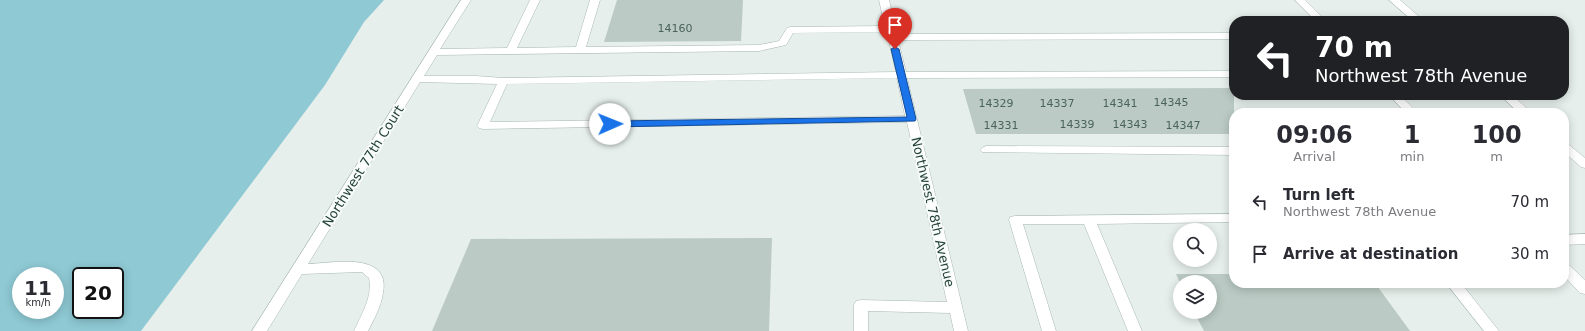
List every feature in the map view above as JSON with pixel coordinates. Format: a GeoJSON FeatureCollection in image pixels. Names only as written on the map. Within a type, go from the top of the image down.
{"type":"FeatureCollection","features":[{"type":"Feature","properties":{"kind":"street","name":"Northwest 77th Court"},"geometry":{"type":"LineString","coordinates":[[259,331],[466,0]]}},
{"type":"Feature","properties":{"kind":"street"},"geometry":{"type":"LineString","coordinates":[[511,51],[535,0]]}},
{"type":"Feature","properties":{"kind":"street"},"geometry":{"type":"LineString","coordinates":[[580,50],[595,0]]}},
{"type":"Feature","properties":{"kind":"street","name":"Northwest 78th Avenue"},"geometry":{"type":"LineString","coordinates":[[884,0],[961,331]]}},
{"type":"Feature","properties":{"kind":"street"},"geometry":{"type":"LineString","coordinates":[[1300,0],[1316,16]]}},
{"type":"Feature","properties":{"kind":"street"},"geometry":{"type":"LineString","coordinates":[[1394,0],[1413,16]]}},
{"type":"Feature","properties":{"kind":"street"},"geometry":{"type":"LineString","coordinates":[[433,52],[759,48],[783,43],[790,30],[891,33],[1229,36]]}},
{"type":"Feature","properties":{"kind":"street"},"geometry":{"type":"LineString","coordinates":[[417,79],[476,78],[503,81],[901,75],[1229,74]]}},
{"type":"Feature","properties":{"kind":"street"},"geometry":{"type":"LineString","coordinates":[[503,81],[483,126],[912,119]]}},
{"type":"Feature","properties":{"kind":"street"},"geometry":{"type":"LineString","coordinates":[[1399,100],[1407,108]]}},
{"type":"Feature","properties":{"kind":"street"},"geometry":{"type":"LineString","coordinates":[[1511,100],[1520,108]]}},
{"type":"Feature","properties":{"kind":"street"},"geometry":{"type":"LineString","coordinates":[[986,150],[1229,150]]}},
{"type":"Feature","properties":{"kind":"street"},"geometry":{"type":"LineString","coordinates":[[1569,150],[1585,164]]}},
{"type":"Feature","properties":{"kind":"street"},"geometry":{"type":"LineString","coordinates":[[1049,331],[1015,220],[1229,218]]}},
{"type":"Feature","properties":{"kind":"street"},"geometry":{"type":"LineString","coordinates":[[1089,219],[1135,331]]}},
{"type":"Feature","properties":{"kind":"street"},"geometry":{"type":"LineString","coordinates":[[1569,240],[1585,239]]}},
{"type":"Feature","properties":{"kind":"street"},"geometry":{"type":"LineString","coordinates":[[298,269],[363,267],[371,271],[376,279],[377,288],[374,304],[361,331]]}},
{"type":"Feature","properties":{"kind":"street"},"geometry":{"type":"LineString","coordinates":[[1569,273],[1585,289]]}},
{"type":"Feature","properties":{"kind":"street"},"geometry":{"type":"LineString","coordinates":[[1457,288],[1492,331]]}},
{"type":"Feature","properties":{"kind":"street"},"geometry":{"type":"LineString","coordinates":[[861,331],[860,305],[956,308]]}},
{"type":"Feature","properties":{"kind":"water"},"geometry":{"type":"Polygon","coordinates":[[[0,0],[384,0],[364,22],[325,85],[141,331],[0,331],[0,0]]]}},
{"type":"Feature","properties":{"kind":"building"},"geometry":{"type":"Polygon","coordinates":[[[617,0],[743,0],[741,41],[604,42],[617,0]]]}},
{"type":"Feature","properties":{"kind":"building"},"geometry":{"type":"Polygon","coordinates":[[[1229,88],[1229,100],[1234,100],[1234,108],[1229,108],[1229,134],[976,134],[963,89],[1229,88]]]}},
{"type":"Feature","properties":{"kind":"building"},"geometry":{"type":"Polygon","coordinates":[[[772,238],[769,331],[432,331],[471,239],[772,238]]]}},
{"type":"Feature","properties":{"kind":"building"},"geometry":{"type":"Polygon","coordinates":[[[1176,274],[1229,274],[1229,288],[1379,288],[1410,331],[1204,331],[1198,319],[1217,319],[1217,275],[1176,274]]]}},
{"type":"Feature","properties":{"kind":"route"},"geometry":{"type":"LineString","coordinates":[[610,124],[912,119],[895,49]]}}]}
